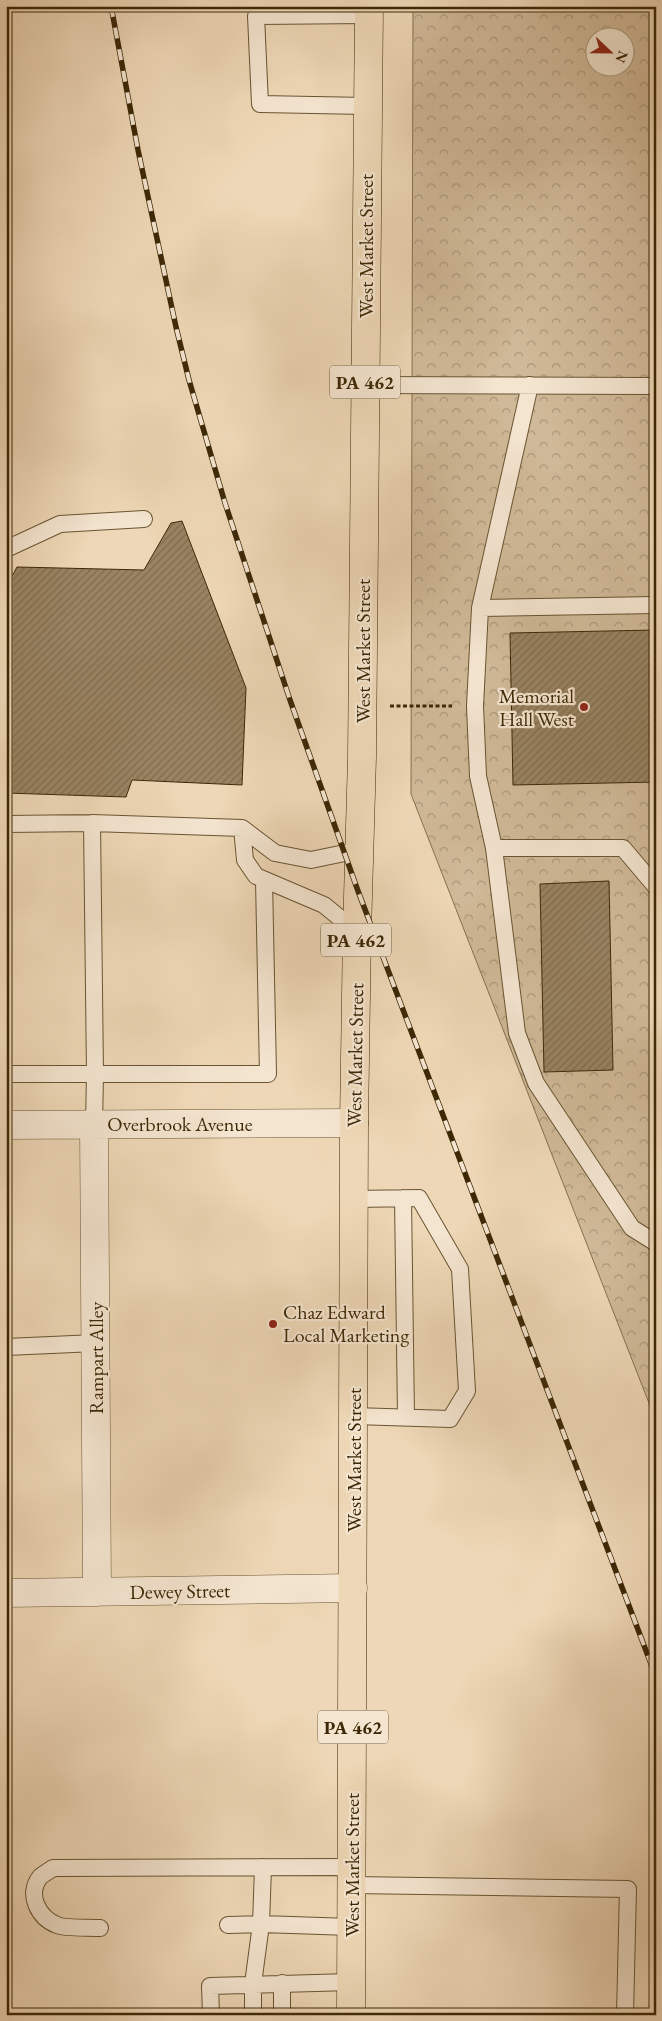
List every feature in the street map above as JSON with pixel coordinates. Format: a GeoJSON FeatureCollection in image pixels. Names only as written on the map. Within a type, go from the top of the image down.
{"type":"FeatureCollection","features":[{"type":"Feature","properties":{"kind":"main road","name":"West Market Street"},"geometry":{"type":"LineString","coordinates":[[351,2015],[354,1123],[356,932],[362,706],[369,11]]}},
{"type":"Feature","properties":{"kind":"street","name":"Overbrook Avenue"},"geometry":{"type":"LineString","coordinates":[[6,1126],[354,1123]]}},
{"type":"Feature","properties":{"kind":"street","name":"Rampart Alley"},"geometry":{"type":"LineString","coordinates":[[94,1125],[97,1592]]}},
{"type":"Feature","properties":{"kind":"street","name":"Dewey Street"},"geometry":{"type":"LineString","coordinates":[[6,1592],[353,1588]]}},
{"type":"Feature","properties":{"kind":"lane"},"geometry":{"type":"LineString","coordinates":[[367,106],[260,104],[256,16],[369,11]]}},
{"type":"Feature","properties":{"kind":"lane"},"geometry":{"type":"LineString","coordinates":[[365,385],[656,386]]}},
{"type":"Feature","properties":{"kind":"lane"},"geometry":{"type":"LineString","coordinates":[[530,385],[480,608],[475,706],[478,776],[494,848],[517,1033],[536,1083],[632,1228],[656,1243]]}},
{"type":"Feature","properties":{"kind":"lane"},"geometry":{"type":"LineString","coordinates":[[6,549],[60,524],[144,519]]}},
{"type":"Feature","properties":{"kind":"lane"},"geometry":{"type":"LineString","coordinates":[[480,608],[656,605]]}},
{"type":"Feature","properties":{"kind":"lane"},"geometry":{"type":"LineString","coordinates":[[6,824],[242,828],[275,853],[311,860],[359,850]]}},
{"type":"Feature","properties":{"kind":"lane"},"geometry":{"type":"LineString","coordinates":[[92,824],[94,1125]]}},
{"type":"Feature","properties":{"kind":"lane"},"geometry":{"type":"LineString","coordinates":[[242,828],[245,860],[256,876],[324,905],[356,932]]}},
{"type":"Feature","properties":{"kind":"lane"},"geometry":{"type":"LineString","coordinates":[[494,848],[623,848],[656,887]]}},
{"type":"Feature","properties":{"kind":"lane"},"geometry":{"type":"LineString","coordinates":[[6,1074],[268,1074],[264,880]]}},
{"type":"Feature","properties":{"kind":"lane"},"geometry":{"type":"LineString","coordinates":[[403,1198],[411,1331],[410,1375],[406,1417]]}},
{"type":"Feature","properties":{"kind":"lane"},"geometry":{"type":"LineString","coordinates":[[354,1199],[419,1198],[460,1269],[457,1306],[459,1351],[467,1391],[450,1419],[354,1416]]}},
{"type":"Feature","properties":{"kind":"lane"},"geometry":{"type":"LineString","coordinates":[[6,1347],[96,1343]]}},
{"type":"Feature","properties":{"kind":"lane"},"geometry":{"type":"LineString","coordinates":[[253,2015],[254,1984],[261,1924],[263,1867]]}},
{"type":"Feature","properties":{"kind":"lane"},"geometry":{"type":"LineString","coordinates":[[100,1928],[59,1926],[43,1917],[35,1902],[35,1890],[40,1877],[53,1868],[263,1867],[352,1876],[628,1889],[625,2015]]}},
{"type":"Feature","properties":{"kind":"lane"},"geometry":{"type":"LineString","coordinates":[[228,1925],[351,1926]]}},
{"type":"Feature","properties":{"kind":"lane"},"geometry":{"type":"LineString","coordinates":[[211,2015],[210,1986],[351,1982]]}},
{"type":"Feature","properties":{"kind":"lane"},"geometry":{"type":"LineString","coordinates":[[282,1983],[282,2015]]}},
{"type":"Feature","properties":{"kind":"path"},"geometry":{"type":"LineString","coordinates":[[362,706],[475,706]]}},
{"type":"Feature","properties":{"kind":"green space"},"geometry":{"type":"Polygon","coordinates":[[[413,6],[656,6],[656,1421],[411,794],[413,6]]]}},
{"type":"Feature","properties":{"kind":"building"},"geometry":{"type":"Polygon","coordinates":[[[182,521],[246,688],[242,785],[132,780],[126,797],[6,793],[6,587],[17,567],[144,570],[171,523],[182,521]]]}},
{"type":"Feature","properties":{"kind":"building","name":"Memorial Hall West"},"geometry":{"type":"Polygon","coordinates":[[[656,630],[656,782],[513,785],[510,633],[656,630]]]}},
{"type":"Feature","properties":{"kind":"building"},"geometry":{"type":"Polygon","coordinates":[[[609,881],[613,1070],[544,1072],[540,884],[609,881]]]}},
{"type":"Feature","properties":{"kind":"railway"},"geometry":{"type":"LineString","coordinates":[[111,6],[138,150],[176,327],[189,380],[225,503],[290,700],[358,891],[656,1677]]}},
{"type":"Feature","properties":{"kind":"place","name":"Memorial Hall West"},"geometry":{"type":"Point","coordinates":[584,707]}},
{"type":"Feature","properties":{"kind":"place","name":"Chaz Edward Local Marketing"},"geometry":{"type":"Point","coordinates":[273,1324]}}]}
